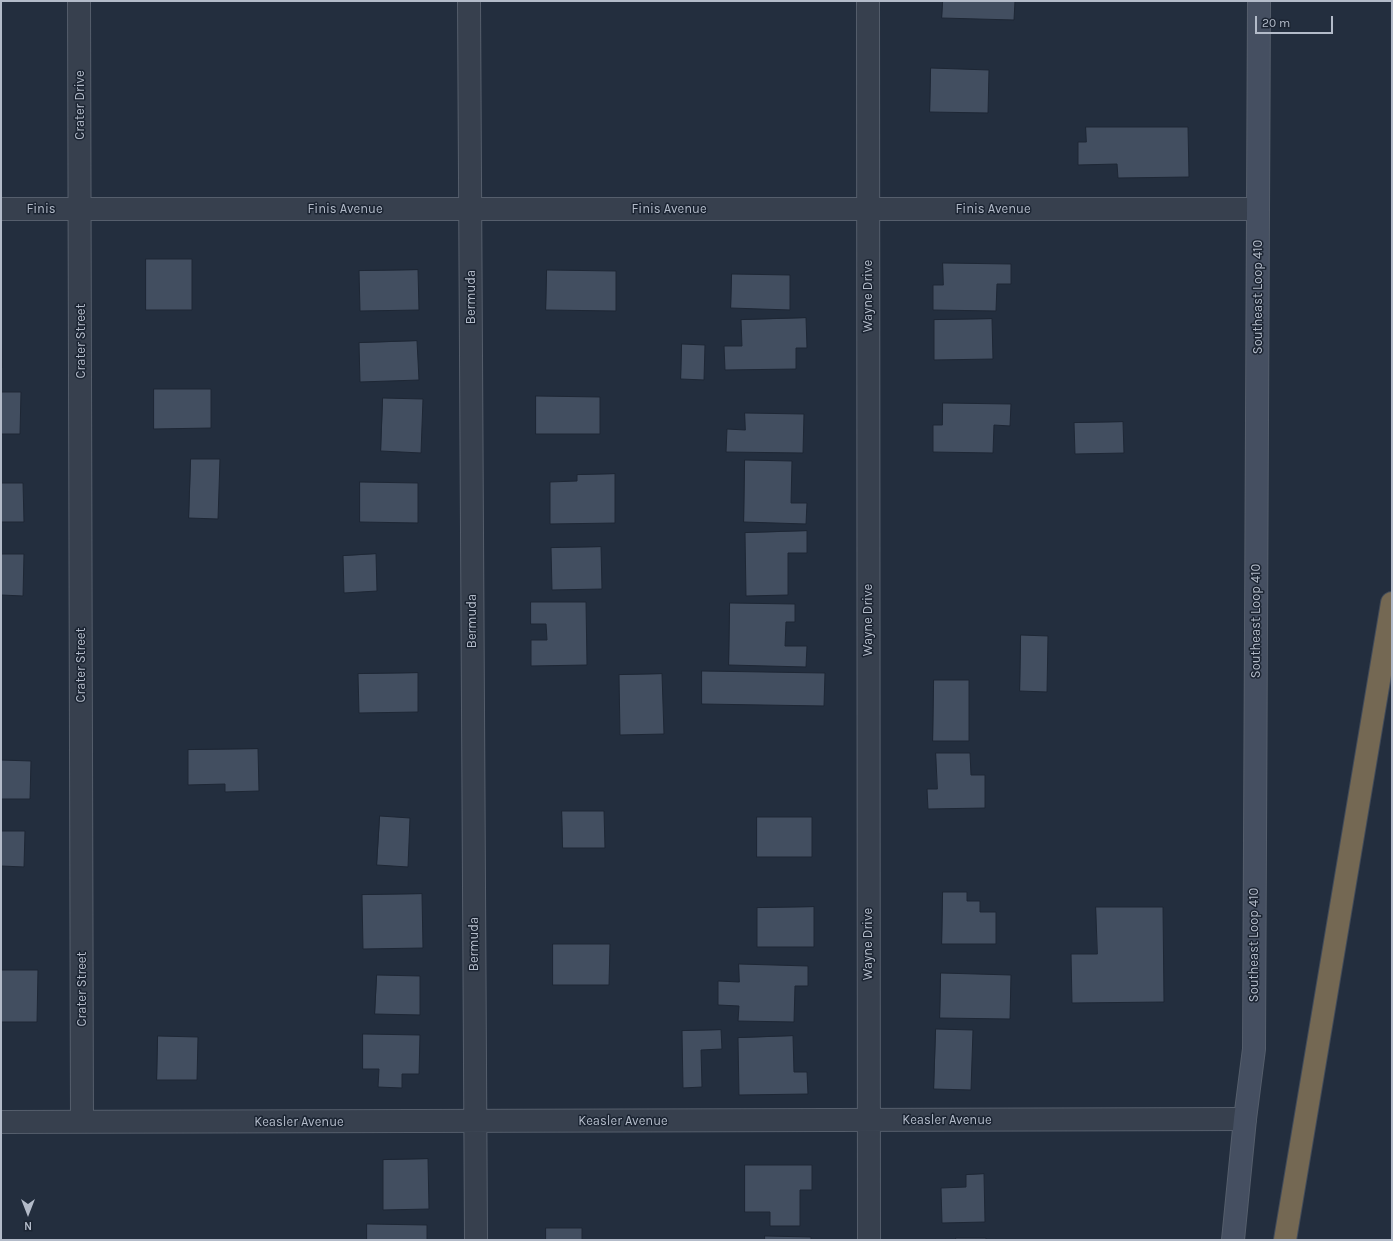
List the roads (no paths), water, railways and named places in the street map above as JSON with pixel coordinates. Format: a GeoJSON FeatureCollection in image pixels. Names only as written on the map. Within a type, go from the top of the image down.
{"type":"FeatureCollection","features":[{"type":"Feature","properties":{"kind":"highway"},"geometry":{"type":"LineString","coordinates":[[1285,1240],[1392,603]]}},
{"type":"Feature","properties":{"kind":"main road","name":"Southeast Loop 410"},"geometry":{"type":"LineString","coordinates":[[1233,1240],[1245,1119],[1254,1049],[1259,1]]}},
{"type":"Feature","properties":{"kind":"street","name":"Crater Drive"},"geometry":{"type":"LineString","coordinates":[[79,1],[80,209]]}},
{"type":"Feature","properties":{"kind":"street","name":"Bermuda"},"geometry":{"type":"LineString","coordinates":[[469,1],[476,1240]]}},
{"type":"Feature","properties":{"kind":"street","name":"Wayne Drive"},"geometry":{"type":"LineString","coordinates":[[868,1],[869,1240]]}},
{"type":"Feature","properties":{"kind":"street","name":"Finis"},"geometry":{"type":"LineString","coordinates":[[1,209],[80,209]]}},
{"type":"Feature","properties":{"kind":"street","name":"Finis Avenue"},"geometry":{"type":"LineString","coordinates":[[80,209],[1258,209]]}},
{"type":"Feature","properties":{"kind":"street","name":"Crater Street"},"geometry":{"type":"LineString","coordinates":[[80,209],[82,1122]]}},
{"type":"Feature","properties":{"kind":"street","name":"Keasler Avenue"},"geometry":{"type":"LineString","coordinates":[[1,1122],[1245,1119]]}}]}
